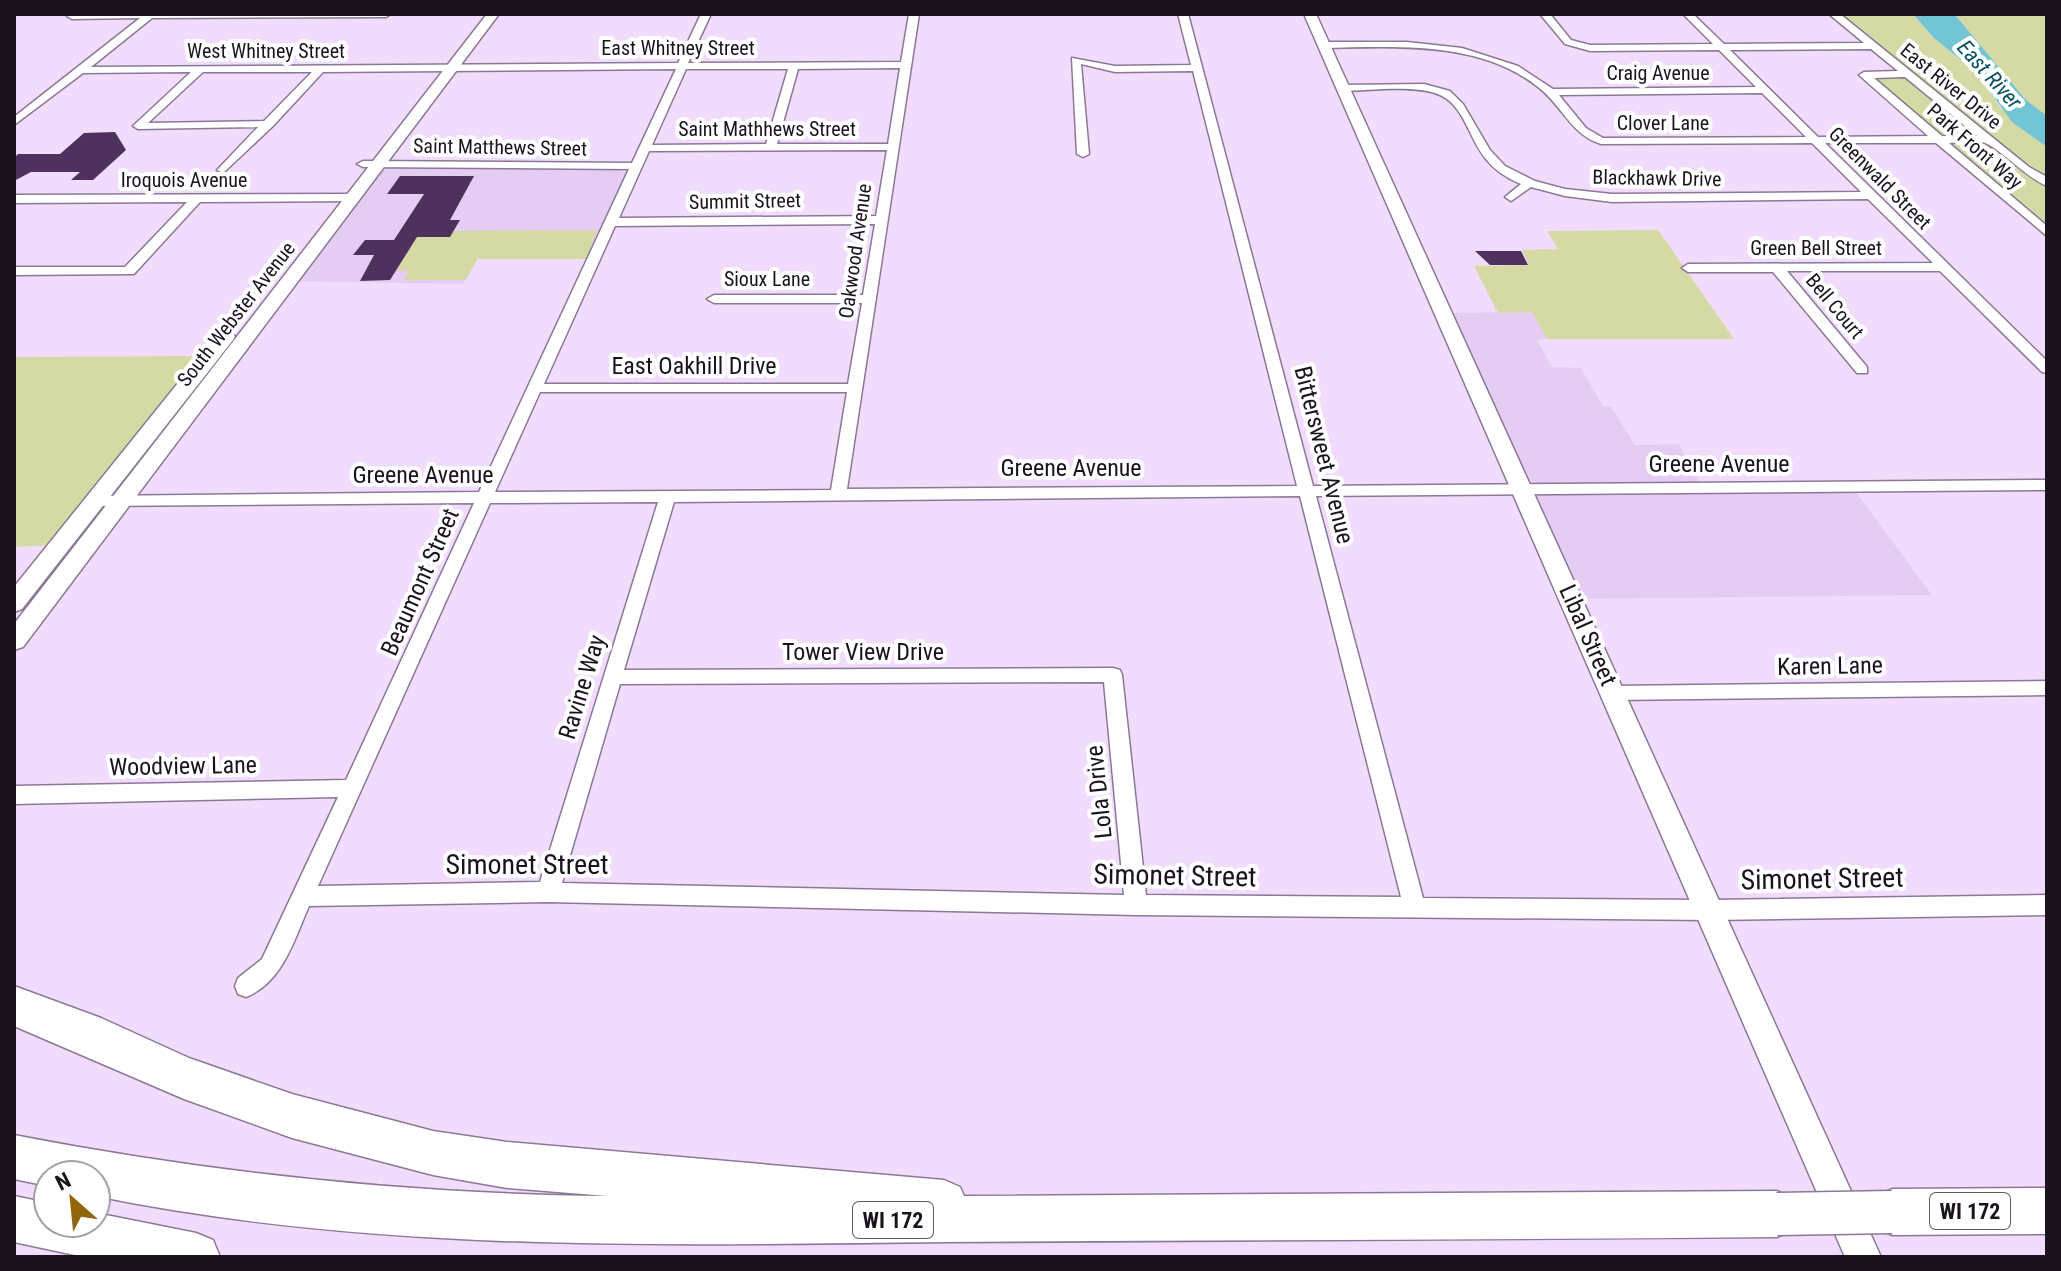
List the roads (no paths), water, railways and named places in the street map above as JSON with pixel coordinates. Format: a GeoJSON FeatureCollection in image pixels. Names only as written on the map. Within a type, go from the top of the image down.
{"type":"FeatureCollection","features":[{"type":"Feature","properties":{"kind":"highway"},"geometry":{"type":"LineString","coordinates":[[14,1006],[86,1033],[184,1078],[292,1116],[433,1153],[507,1165],[925,1199],[1013,1219]]}},
{"type":"Feature","properties":{"kind":"highway","name":"WI 172"},"geometry":{"type":"LineString","coordinates":[[14,1157],[122,1180],[292,1201],[451,1215],[683,1221],[1200,1220],[2047,1211]]}},
{"type":"Feature","properties":{"kind":"highway"},"geometry":{"type":"LineString","coordinates":[[14,1219],[196,1257]]}},
{"type":"Feature","properties":{"kind":"main road","name":"South Webster Avenue"},"geometry":{"type":"LineString","coordinates":[[14,603],[372,164],[480,14]]}},
{"type":"Feature","properties":{"kind":"main road","name":"South Webster Avenue"},"geometry":{"type":"LineString","coordinates":[[444,68],[493,14]]}},
{"type":"Feature","properties":{"kind":"main road","name":"Libal Street"},"geometry":{"type":"LineString","coordinates":[[1310,14],[1863,1257]]}},
{"type":"Feature","properties":{"kind":"main road","name":"South Webster Avenue"},"geometry":{"type":"LineString","coordinates":[[16,637],[345,197]]}},
{"type":"Feature","properties":{"kind":"street"},"geometry":{"type":"LineString","coordinates":[[72,16],[386,14]]}},
{"type":"Feature","properties":{"kind":"street","name":"Beaumont Street"},"geometry":{"type":"LineString","coordinates":[[246,986],[270,967],[706,14]]}},
{"type":"Feature","properties":{"kind":"street","name":"Oakwood Avenue"},"geometry":{"type":"LineString","coordinates":[[838,494],[914,14]]}},
{"type":"Feature","properties":{"kind":"street","name":"Bittersweet Avenue"},"geometry":{"type":"LineString","coordinates":[[1183,14],[1415,908]]}},
{"type":"Feature","properties":{"kind":"street"},"geometry":{"type":"LineString","coordinates":[[1545,14],[1568,42],[1580,47],[1874,46]]}},
{"type":"Feature","properties":{"kind":"street","name":"Greenwald Street"},"geometry":{"type":"LineString","coordinates":[[1688,14],[2047,369]]}},
{"type":"Feature","properties":{"kind":"street","name":"East River Drive"},"geometry":{"type":"LineString","coordinates":[[1834,14],[1988,139],[2047,182]]}},
{"type":"Feature","properties":{"kind":"street"},"geometry":{"type":"LineString","coordinates":[[16,120],[151,15]]}},
{"type":"Feature","properties":{"kind":"street","name":"Clover Lane"},"geometry":{"type":"LineString","coordinates":[[1323,45],[1415,45],[1470,49],[1518,70],[1551,92],[1580,131],[1601,141],[1988,139]]}},
{"type":"Feature","properties":{"kind":"street"},"geometry":{"type":"LineString","coordinates":[[1083,154],[1076,60],[1115,69],[1199,68]]}},
{"type":"Feature","properties":{"kind":"street","name":"East Whitney Street"},"geometry":{"type":"LineString","coordinates":[[444,68],[905,65]]}},
{"type":"Feature","properties":{"kind":"street"},"geometry":{"type":"LineString","coordinates":[[771,147],[794,66]]}},
{"type":"Feature","properties":{"kind":"street"},"geometry":{"type":"LineString","coordinates":[[223,170],[321,68]]}},
{"type":"Feature","properties":{"kind":"street","name":"West Whitney Street"},"geometry":{"type":"LineString","coordinates":[[81,70],[444,68]]}},
{"type":"Feature","properties":{"kind":"street"},"geometry":{"type":"LineString","coordinates":[[201,69],[138,126],[269,124]]}},
{"type":"Feature","properties":{"kind":"street","name":"Park Front Way"},"geometry":{"type":"LineString","coordinates":[[1908,74],[1864,75],[2047,232]]}},
{"type":"Feature","properties":{"kind":"street","name":"Blackhawk Drive"},"geometry":{"type":"LineString","coordinates":[[1342,88],[1424,87],[1446,93],[1491,160],[1530,182],[1571,194],[1612,198],[1872,195]]}},
{"type":"Feature","properties":{"kind":"street","name":"Craig Avenue"},"geometry":{"type":"LineString","coordinates":[[1551,92],[1765,90]]}},
{"type":"Feature","properties":{"kind":"street","name":"Saint Mathhews Street"},"geometry":{"type":"LineString","coordinates":[[644,148],[891,147]]}},
{"type":"Feature","properties":{"kind":"street","name":"Saint Matthews Street"},"geometry":{"type":"LineString","coordinates":[[372,164],[635,166]]}},
{"type":"Feature","properties":{"kind":"street"},"geometry":{"type":"LineString","coordinates":[[1511,197],[1530,182]]}},
{"type":"Feature","properties":{"kind":"street","name":"Iroquois Avenue"},"geometry":{"type":"LineString","coordinates":[[14,199],[345,197]]}},
{"type":"Feature","properties":{"kind":"street"},"geometry":{"type":"LineString","coordinates":[[14,271],[129,271],[197,198]]}},
{"type":"Feature","properties":{"kind":"street","name":"Summit Street"},"geometry":{"type":"LineString","coordinates":[[609,222],[880,220]]}},
{"type":"Feature","properties":{"kind":"street","name":"Green Bell Street"},"geometry":{"type":"LineString","coordinates":[[1688,268],[1944,267]]}},
{"type":"Feature","properties":{"kind":"street","name":"Bell Court"},"geometry":{"type":"LineString","coordinates":[[1777,268],[1862,370]]}},
{"type":"Feature","properties":{"kind":"street","name":"Sioux Lane"},"geometry":{"type":"LineString","coordinates":[[714,299],[869,299]]}},
{"type":"Feature","properties":{"kind":"street","name":"East Oakhill Drive"},"geometry":{"type":"LineString","coordinates":[[533,388],[855,388]]}},
{"type":"Feature","properties":{"kind":"street","name":"Greene Avenue"},"geometry":{"type":"LineString","coordinates":[[95,501],[2047,485]]}},
{"type":"Feature","properties":{"kind":"street","name":"Ravine Way"},"geometry":{"type":"LineString","coordinates":[[548,892],[667,498]]}},
{"type":"Feature","properties":{"kind":"street","name":"Tower View Drive"},"geometry":{"type":"LineString","coordinates":[[613,677],[1113,675]]}},
{"type":"Feature","properties":{"kind":"street","name":"Lola Drive"},"geometry":{"type":"LineString","coordinates":[[1113,675],[1136,905]]}},
{"type":"Feature","properties":{"kind":"street","name":"Karen Lane"},"geometry":{"type":"LineString","coordinates":[[1614,693],[2047,688]]}},
{"type":"Feature","properties":{"kind":"street","name":"Woodview Lane"},"geometry":{"type":"LineString","coordinates":[[14,795],[353,788]]}},
{"type":"Feature","properties":{"kind":"street","name":"Simonet Street"},"geometry":{"type":"LineString","coordinates":[[302,896],[548,892],[1136,905],[1711,910],[2047,905]]}},
{"type":"Feature","properties":{"kind":"water","name":"East River"},"geometry":{"type":"Polygon","coordinates":[[[1913,14],[1956,16],[2026,100],[2047,116],[2047,147],[2012,122],[1976,72],[1934,38],[1913,14]]]}}]}
